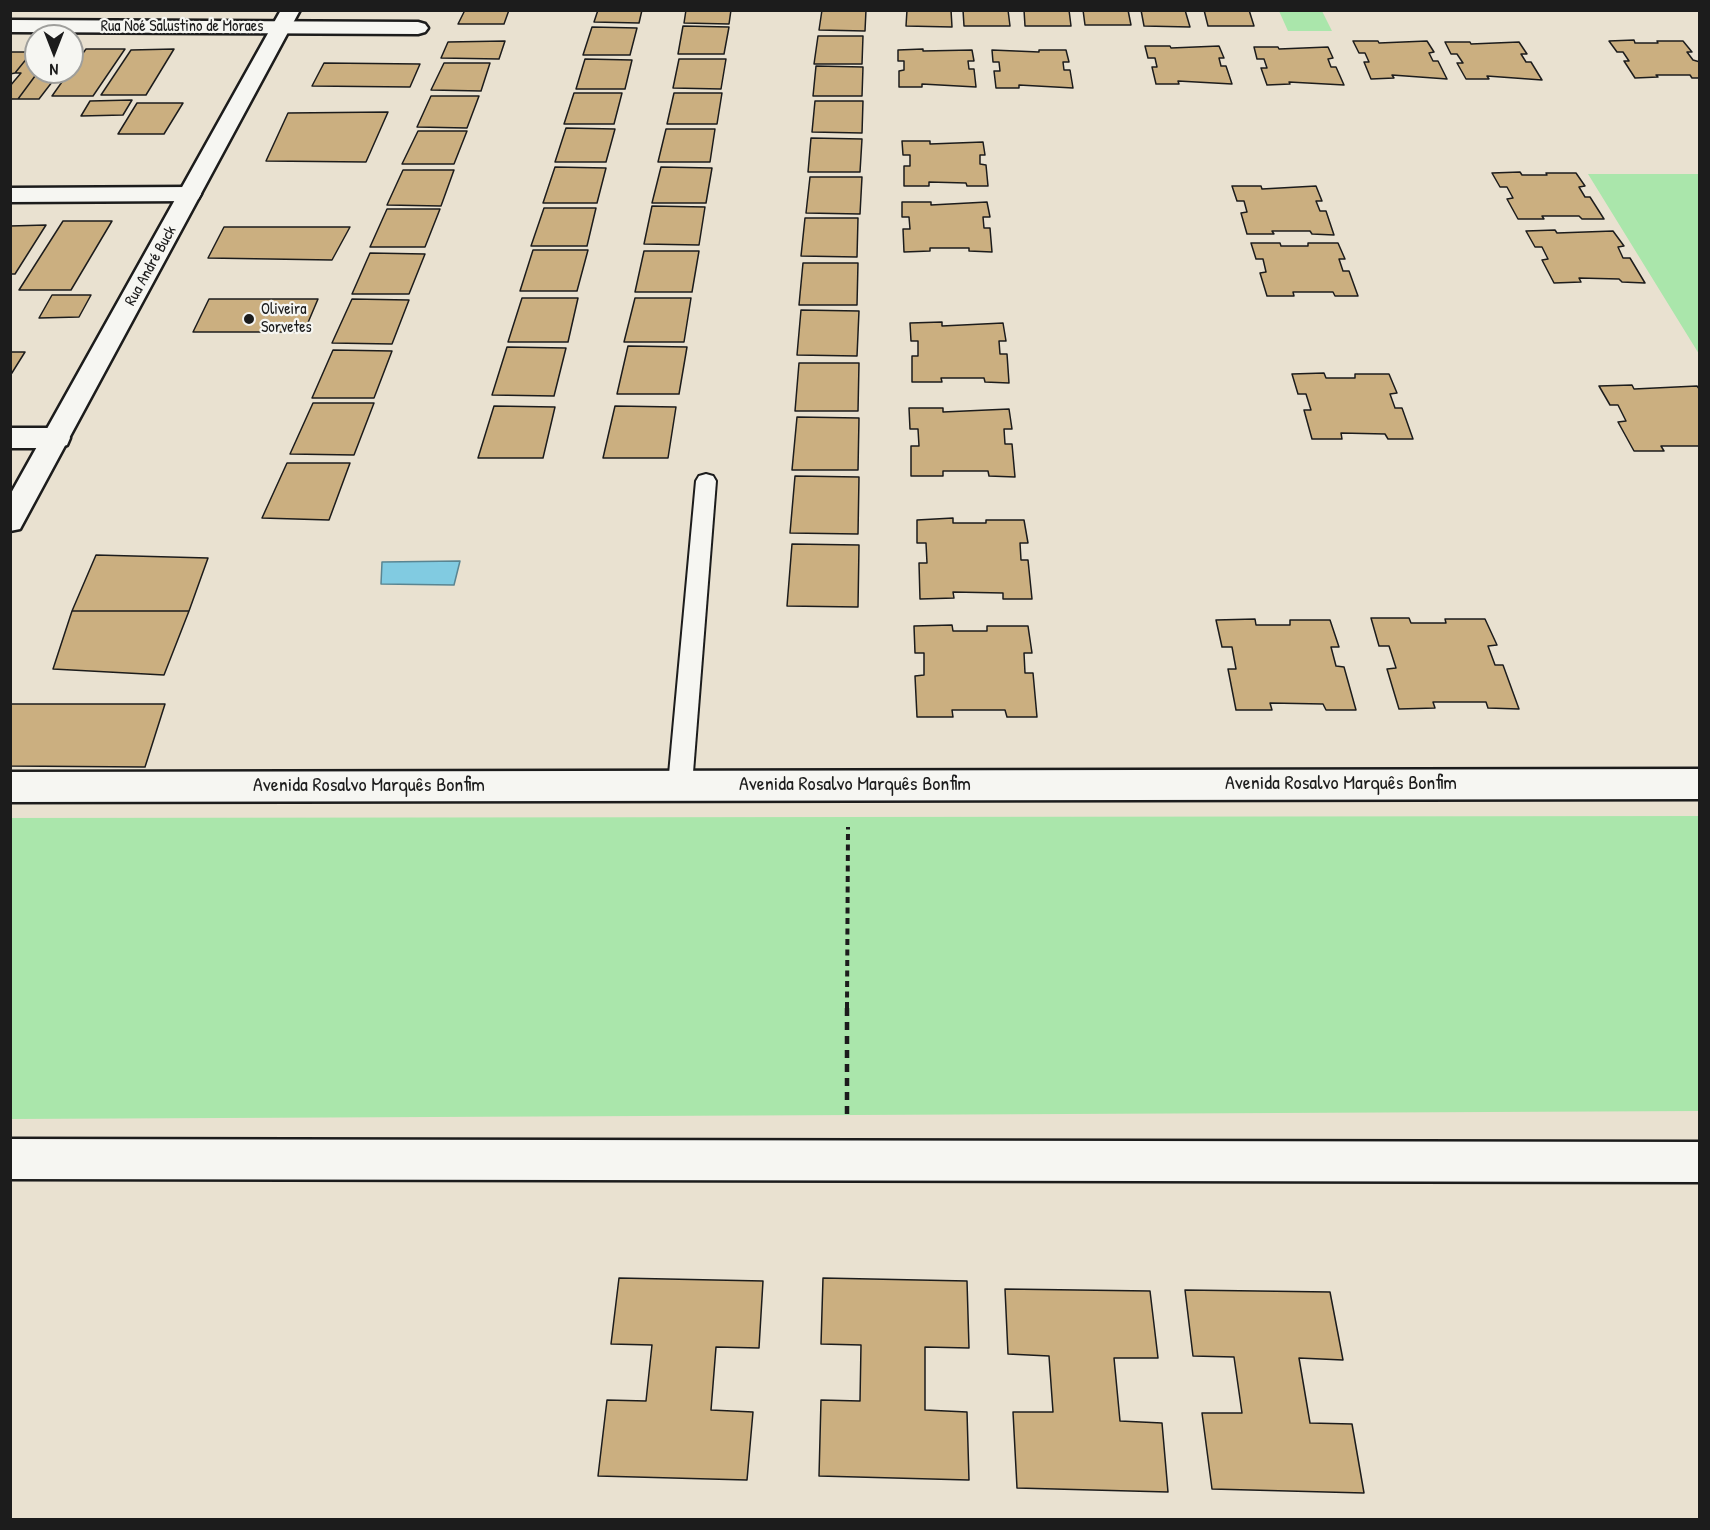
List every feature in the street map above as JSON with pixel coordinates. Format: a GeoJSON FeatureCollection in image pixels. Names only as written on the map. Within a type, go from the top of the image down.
{"type":"FeatureCollection","features":[{"type":"Feature","properties":{"kind":"street","name":"Rua Noé Salustino de Moraes"},"geometry":{"type":"LineString","coordinates":[[10,26],[286,19],[418,28]]}},
{"type":"Feature","properties":{"kind":"street","name":"Rua André Buck"},"geometry":{"type":"LineString","coordinates":[[10,521],[286,19]]}},
{"type":"Feature","properties":{"kind":"street"},"geometry":{"type":"LineString","coordinates":[[10,195],[190,194]]}},
{"type":"Feature","properties":{"kind":"street"},"geometry":{"type":"LineString","coordinates":[[10,438],[57,438]]}},
{"type":"Feature","properties":{"kind":"street","name":"Avenida Rosalvo Marquês Bonfim"},"geometry":{"type":"LineString","coordinates":[[10,788],[848,784],[1700,784]]}},
{"type":"Feature","properties":{"kind":"street"},"geometry":{"type":"LineString","coordinates":[[10,1159],[1700,1162]]}},
{"type":"Feature","properties":{"kind":"lane"},"geometry":{"type":"LineString","coordinates":[[680,785],[706,481]]}},
{"type":"Feature","properties":{"kind":"path"},"geometry":{"type":"LineString","coordinates":[[846,1160],[848,784]]}},
{"type":"Feature","properties":{"kind":"green space"},"geometry":{"type":"Polygon","coordinates":[[[1279,11],[1322,11],[1332,31],[1288,31],[1279,11]]]}},
{"type":"Feature","properties":{"kind":"green space"},"geometry":{"type":"Polygon","coordinates":[[[1588,174],[1699,174],[1699,354],[1588,174]]]}},
{"type":"Feature","properties":{"kind":"green space"},"geometry":{"type":"Polygon","coordinates":[[[1699,816],[1699,1111],[11,1119],[11,818],[1699,816]]]}},
{"type":"Feature","properties":{"kind":"water"},"geometry":{"type":"Polygon","coordinates":[[[460,561],[454,585],[381,584],[382,562],[460,561]]]}},
{"type":"Feature","properties":{"kind":"building"},"geometry":{"type":"Polygon","coordinates":[[[465,10],[509,10],[504,24],[458,24],[465,10]]]}},
{"type":"Feature","properties":{"kind":"building"},"geometry":{"type":"Polygon","coordinates":[[[598,10],[642,10],[639,23],[594,22],[598,10]]]}},
{"type":"Feature","properties":{"kind":"building"},"geometry":{"type":"Polygon","coordinates":[[[686,10],[731,10],[729,24],[684,23],[686,10]]]}},
{"type":"Feature","properties":{"kind":"building"},"geometry":{"type":"Polygon","coordinates":[[[822,10],[866,10],[865,31],[819,30],[822,10]]]}},
{"type":"Feature","properties":{"kind":"building"},"geometry":{"type":"Polygon","coordinates":[[[907,10],[951,10],[952,27],[906,26],[907,10]]]}},
{"type":"Feature","properties":{"kind":"building"},"geometry":{"type":"Polygon","coordinates":[[[963,10],[1008,10],[1010,26],[964,26],[963,10]]]}},
{"type":"Feature","properties":{"kind":"building"},"geometry":{"type":"Polygon","coordinates":[[[1024,10],[1069,10],[1071,26],[1025,26],[1024,10]]]}},
{"type":"Feature","properties":{"kind":"building"},"geometry":{"type":"Polygon","coordinates":[[[1083,10],[1128,10],[1131,25],[1085,25],[1083,10]]]}},
{"type":"Feature","properties":{"kind":"building"},"geometry":{"type":"Polygon","coordinates":[[[1141,10],[1185,10],[1190,27],[1144,26],[1141,10]]]}},
{"type":"Feature","properties":{"kind":"building"},"geometry":{"type":"Polygon","coordinates":[[[1204,10],[1249,10],[1254,26],[1208,26],[1204,10]]]}},
{"type":"Feature","properties":{"kind":"building"},"geometry":{"type":"Polygon","coordinates":[[[683,26],[729,27],[724,54],[678,54],[683,26]]]}},
{"type":"Feature","properties":{"kind":"building"},"geometry":{"type":"Polygon","coordinates":[[[592,27],[637,28],[630,55],[583,55],[592,27]]]}},
{"type":"Feature","properties":{"kind":"building"},"geometry":{"type":"Polygon","coordinates":[[[818,36],[863,36],[862,64],[814,64],[818,36]]]}},
{"type":"Feature","properties":{"kind":"building"},"geometry":{"type":"Polygon","coordinates":[[[1634,40],[1635,43],[1683,41],[1692,52],[1687,52],[1693,60],[1700,62],[1700,78],[1692,78],[1690,75],[1656,75],[1658,77],[1635,78],[1624,61],[1629,61],[1623,52],[1617,52],[1609,41],[1634,40]]]}},
{"type":"Feature","properties":{"kind":"building"},"geometry":{"type":"Polygon","coordinates":[[[505,41],[499,59],[441,58],[448,42],[505,41]]]}},
{"type":"Feature","properties":{"kind":"building"},"geometry":{"type":"Polygon","coordinates":[[[1353,41],[1378,41],[1379,43],[1427,41],[1434,52],[1429,53],[1433,61],[1438,61],[1447,79],[1392,75],[1394,78],[1371,79],[1364,62],[1369,62],[1365,53],[1359,53],[1353,41]]]}},
{"type":"Feature","properties":{"kind":"building"},"geometry":{"type":"Polygon","coordinates":[[[1445,42],[1470,42],[1471,44],[1519,42],[1527,54],[1521,54],[1526,62],[1531,62],[1542,80],[1487,76],[1489,79],[1466,79],[1457,63],[1463,63],[1457,54],[1451,54],[1445,42]]]}},
{"type":"Feature","properties":{"kind":"building"},"geometry":{"type":"Polygon","coordinates":[[[1145,46],[1170,46],[1171,48],[1219,46],[1224,58],[1219,58],[1221,66],[1226,66],[1232,84],[1178,81],[1179,84],[1156,84],[1152,67],[1157,67],[1155,58],[1148,58],[1145,46]]]}},
{"type":"Feature","properties":{"kind":"building"},"geometry":{"type":"Polygon","coordinates":[[[1254,47],[1278,47],[1279,49],[1328,47],[1333,58],[1328,59],[1331,67],[1336,67],[1344,85],[1289,82],[1290,84],[1267,85],[1261,68],[1267,68],[1264,59],[1257,59],[1254,47]]]}},
{"type":"Feature","properties":{"kind":"building"},"geometry":{"type":"Polygon","coordinates":[[[86,49],[125,49],[93,96],[52,96],[60,84],[84,84],[84,52],[86,49]]]}},
{"type":"Feature","properties":{"kind":"building"},"geometry":{"type":"Polygon","coordinates":[[[174,49],[146,95],[101,95],[131,50],[174,49]]]}},
{"type":"Feature","properties":{"kind":"building"},"geometry":{"type":"Polygon","coordinates":[[[923,49],[923,51],[972,50],[974,61],[968,61],[969,69],[974,69],[976,87],[922,84],[922,87],[899,87],[899,71],[904,70],[904,61],[898,61],[898,50],[923,49]]]}},
{"type":"Feature","properties":{"kind":"building"},"geometry":{"type":"Polygon","coordinates":[[[992,50],[1039,52],[1039,50],[1066,50],[1069,62],[1063,62],[1064,70],[1070,70],[1073,88],[1019,85],[1019,88],[996,88],[994,71],[1000,71],[999,62],[993,62],[992,50]]]}},
{"type":"Feature","properties":{"kind":"building"},"geometry":{"type":"Polygon","coordinates":[[[10,52],[24,52],[24,62],[15,73],[10,74],[10,52]]]}},
{"type":"Feature","properties":{"kind":"building"},"geometry":{"type":"Polygon","coordinates":[[[585,59],[632,60],[625,89],[576,89],[585,59]]]}},
{"type":"Feature","properties":{"kind":"building"},"geometry":{"type":"Polygon","coordinates":[[[679,59],[726,59],[721,89],[673,88],[679,59]]]}},
{"type":"Feature","properties":{"kind":"building"},"geometry":{"type":"Polygon","coordinates":[[[24,62],[24,84],[29,84],[18,99],[10,99],[10,86],[21,73],[15,73],[24,62]]]}},
{"type":"Feature","properties":{"kind":"building"},"geometry":{"type":"Polygon","coordinates":[[[324,63],[420,64],[410,87],[312,86],[324,63]]]}},
{"type":"Feature","properties":{"kind":"building"},"geometry":{"type":"Polygon","coordinates":[[[444,63],[490,63],[481,91],[431,90],[444,63]]]}},
{"type":"Feature","properties":{"kind":"building"},"geometry":{"type":"Polygon","coordinates":[[[816,66],[863,67],[862,96],[813,96],[816,66]]]}},
{"type":"Feature","properties":{"kind":"building"},"geometry":{"type":"Polygon","coordinates":[[[29,84],[51,84],[39,99],[18,99],[29,84]]]}},
{"type":"Feature","properties":{"kind":"building"},"geometry":{"type":"Polygon","coordinates":[[[574,93],[622,93],[614,124],[564,124],[574,93]]]}},
{"type":"Feature","properties":{"kind":"building"},"geometry":{"type":"Polygon","coordinates":[[[674,93],[722,93],[717,124],[667,124],[674,93]]]}},
{"type":"Feature","properties":{"kind":"building"},"geometry":{"type":"Polygon","coordinates":[[[431,96],[479,96],[467,128],[417,127],[431,96]]]}},
{"type":"Feature","properties":{"kind":"building"},"geometry":{"type":"Polygon","coordinates":[[[132,100],[123,115],[81,116],[90,101],[132,100]]]}},
{"type":"Feature","properties":{"kind":"building"},"geometry":{"type":"Polygon","coordinates":[[[815,101],[863,101],[862,133],[812,132],[815,101]]]}},
{"type":"Feature","properties":{"kind":"building"},"geometry":{"type":"Polygon","coordinates":[[[137,103],[183,103],[164,134],[118,134],[137,103]]]}},
{"type":"Feature","properties":{"kind":"building"},"geometry":{"type":"Polygon","coordinates":[[[388,112],[366,162],[266,161],[288,113],[388,112]]]}},
{"type":"Feature","properties":{"kind":"building"},"geometry":{"type":"Polygon","coordinates":[[[566,128],[615,129],[606,162],[555,162],[566,128]]]}},
{"type":"Feature","properties":{"kind":"building"},"geometry":{"type":"Polygon","coordinates":[[[666,129],[715,129],[710,162],[658,162],[666,129]]]}},
{"type":"Feature","properties":{"kind":"building"},"geometry":{"type":"Polygon","coordinates":[[[418,131],[467,131],[454,164],[402,164],[418,131]]]}},
{"type":"Feature","properties":{"kind":"building"},"geometry":{"type":"Polygon","coordinates":[[[811,138],[862,139],[860,172],[808,172],[811,138]]]}},
{"type":"Feature","properties":{"kind":"building"},"geometry":{"type":"Polygon","coordinates":[[[902,141],[930,141],[930,144],[983,142],[985,155],[980,155],[980,164],[986,165],[988,186],[929,182],[929,186],[904,186],[904,166],[910,166],[910,155],[903,155],[902,141]]]}},
{"type":"Feature","properties":{"kind":"building"},"geometry":{"type":"Polygon","coordinates":[[[555,167],[606,168],[597,203],[543,203],[555,167]]]}},
{"type":"Feature","properties":{"kind":"building"},"geometry":{"type":"Polygon","coordinates":[[[661,167],[712,168],[706,203],[652,203],[661,167]]]}},
{"type":"Feature","properties":{"kind":"building"},"geometry":{"type":"Polygon","coordinates":[[[403,170],[454,170],[441,206],[387,205],[403,170]]]}},
{"type":"Feature","properties":{"kind":"building"},"geometry":{"type":"Polygon","coordinates":[[[1520,172],[1522,175],[1576,173],[1585,186],[1579,187],[1585,197],[1590,197],[1604,219],[1542,216],[1544,219],[1518,219],[1507,199],[1513,198],[1507,187],[1500,187],[1492,173],[1520,172]]]}},
{"type":"Feature","properties":{"kind":"building"},"geometry":{"type":"Polygon","coordinates":[[[810,177],[862,177],[860,214],[806,213],[810,177]]]}},
{"type":"Feature","properties":{"kind":"building"},"geometry":{"type":"Polygon","coordinates":[[[1232,186],[1261,186],[1262,189],[1316,186],[1322,201],[1316,201],[1320,211],[1326,211],[1334,235],[1312,234],[1310,231],[1272,231],[1274,234],[1247,234],[1241,213],[1247,212],[1244,201],[1237,201],[1232,186]]]}},
{"type":"Feature","properties":{"kind":"building"},"geometry":{"type":"Polygon","coordinates":[[[902,202],[931,202],[931,205],[987,202],[990,217],[983,217],[984,228],[990,228],[992,252],[969,251],[969,248],[930,248],[930,251],[904,252],[903,229],[910,229],[909,217],[902,217],[902,202]]]}},
{"type":"Feature","properties":{"kind":"building"},"geometry":{"type":"Polygon","coordinates":[[[652,206],[705,207],[699,245],[644,244],[652,206]]]}},
{"type":"Feature","properties":{"kind":"building"},"geometry":{"type":"Polygon","coordinates":[[[544,208],[596,208],[587,246],[531,246],[544,208]]]}},
{"type":"Feature","properties":{"kind":"building"},"geometry":{"type":"Polygon","coordinates":[[[387,209],[440,209],[425,247],[370,247],[387,209]]]}},
{"type":"Feature","properties":{"kind":"building"},"geometry":{"type":"Polygon","coordinates":[[[805,218],[858,218],[857,257],[801,256],[805,218]]]}},
{"type":"Feature","properties":{"kind":"building"},"geometry":{"type":"Polygon","coordinates":[[[63,221],[112,221],[71,290],[19,290],[63,221]]]}},
{"type":"Feature","properties":{"kind":"building"},"geometry":{"type":"Polygon","coordinates":[[[46,225],[15,274],[10,274],[10,226],[46,225]]]}},
{"type":"Feature","properties":{"kind":"building"},"geometry":{"type":"Polygon","coordinates":[[[224,227],[350,227],[332,260],[208,258],[224,227]]]}},
{"type":"Feature","properties":{"kind":"building"},"geometry":{"type":"Polygon","coordinates":[[[1555,230],[1557,233],[1613,231],[1624,246],[1618,247],[1623,258],[1630,258],[1645,283],[1622,282],[1619,279],[1579,278],[1581,282],[1554,283],[1542,260],[1548,259],[1542,247],[1535,247],[1526,231],[1555,230]]]}},
{"type":"Feature","properties":{"kind":"building"},"geometry":{"type":"Polygon","coordinates":[[[1251,243],[1308,246],[1308,243],[1338,243],[1345,259],[1339,259],[1343,271],[1349,271],[1358,296],[1335,296],[1333,292],[1293,292],[1294,296],[1267,296],[1260,273],[1266,272],[1263,259],[1256,259],[1251,243]]]}},
{"type":"Feature","properties":{"kind":"building"},"geometry":{"type":"Polygon","coordinates":[[[533,250],[588,250],[577,291],[520,291],[533,250]]]}},
{"type":"Feature","properties":{"kind":"building"},"geometry":{"type":"Polygon","coordinates":[[[644,251],[699,251],[692,292],[635,292],[644,251]]]}},
{"type":"Feature","properties":{"kind":"building"},"geometry":{"type":"Polygon","coordinates":[[[370,253],[425,254],[409,294],[352,294],[370,253]]]}},
{"type":"Feature","properties":{"kind":"building"},"geometry":{"type":"Polygon","coordinates":[[[803,263],[858,263],[857,305],[799,305],[803,263]]]}},
{"type":"Feature","properties":{"kind":"building"},"geometry":{"type":"Polygon","coordinates":[[[52,295],[91,295],[79,317],[39,318],[52,295]]]}},
{"type":"Feature","properties":{"kind":"building"},"geometry":{"type":"Polygon","coordinates":[[[522,298],[578,298],[568,342],[508,342],[522,298]]]}},
{"type":"Feature","properties":{"kind":"building"},"geometry":{"type":"Polygon","coordinates":[[[635,298],[691,298],[684,342],[624,342],[635,298]]]}},
{"type":"Feature","properties":{"kind":"building"},"geometry":{"type":"Polygon","coordinates":[[[209,299],[318,299],[304,332],[193,332],[209,299]]]}},
{"type":"Feature","properties":{"kind":"building"},"geometry":{"type":"Polygon","coordinates":[[[352,299],[409,300],[392,344],[332,343],[352,299]]]}},
{"type":"Feature","properties":{"kind":"building"},"geometry":{"type":"Polygon","coordinates":[[[801,310],[859,311],[857,356],[797,355],[801,310]]]}},
{"type":"Feature","properties":{"kind":"building"},"geometry":{"type":"Polygon","coordinates":[[[942,322],[942,326],[1003,323],[1006,341],[999,341],[1000,354],[1007,354],[1009,383],[985,382],[984,378],[941,378],[942,382],[912,382],[912,356],[918,356],[918,341],[911,341],[910,323],[942,322]]]}},
{"type":"Feature","properties":{"kind":"building"},"geometry":{"type":"Polygon","coordinates":[[[628,346],[687,347],[679,394],[617,394],[628,346]]]}},
{"type":"Feature","properties":{"kind":"building"},"geometry":{"type":"Polygon","coordinates":[[[507,347],[566,348],[554,396],[492,395],[507,347]]]}},
{"type":"Feature","properties":{"kind":"building"},"geometry":{"type":"Polygon","coordinates":[[[333,350],[392,351],[374,398],[312,398],[333,350]]]}},
{"type":"Feature","properties":{"kind":"building"},"geometry":{"type":"Polygon","coordinates":[[[10,352],[25,352],[10,376],[10,352]]]}},
{"type":"Feature","properties":{"kind":"building"},"geometry":{"type":"Polygon","coordinates":[[[799,363],[859,363],[858,411],[795,411],[799,363]]]}},
{"type":"Feature","properties":{"kind":"building"},"geometry":{"type":"Polygon","coordinates":[[[1324,373],[1326,378],[1355,378],[1355,374],[1389,374],[1397,393],[1390,394],[1395,408],[1402,408],[1413,439],[1388,439],[1385,434],[1341,433],[1342,439],[1312,439],[1304,410],[1311,410],[1306,394],[1298,394],[1292,374],[1324,373]]]}},
{"type":"Feature","properties":{"kind":"building"},"geometry":{"type":"Polygon","coordinates":[[[1632,385],[1634,389],[1697,386],[1700,390],[1700,446],[1661,446],[1664,451],[1634,451],[1618,422],[1626,421],[1618,405],[1610,405],[1599,386],[1632,385]]]}},
{"type":"Feature","properties":{"kind":"building"},"geometry":{"type":"Polygon","coordinates":[[[313,403],[374,403],[354,455],[290,454],[313,403]]]}},
{"type":"Feature","properties":{"kind":"building"},"geometry":{"type":"Polygon","coordinates":[[[494,406],[555,407],[543,458],[478,458],[494,406]]]}},
{"type":"Feature","properties":{"kind":"building"},"geometry":{"type":"Polygon","coordinates":[[[615,406],[676,407],[668,458],[603,458],[615,406]]]}},
{"type":"Feature","properties":{"kind":"building"},"geometry":{"type":"Polygon","coordinates":[[[909,408],[943,408],[943,412],[1009,409],[1012,429],[1004,429],[1005,444],[1012,444],[1015,477],[989,476],[988,471],[943,471],[943,476],[911,476],[911,446],[919,446],[918,429],[910,429],[909,408]]]}},
{"type":"Feature","properties":{"kind":"building"},"geometry":{"type":"Polygon","coordinates":[[[797,417],[859,418],[858,470],[792,470],[797,417]]]}},
{"type":"Feature","properties":{"kind":"building"},"geometry":{"type":"Polygon","coordinates":[[[287,463],[350,463],[329,520],[262,518],[287,463]]]}},
{"type":"Feature","properties":{"kind":"building"},"geometry":{"type":"Polygon","coordinates":[[[795,476],[859,477],[858,534],[790,533],[795,476]]]}},
{"type":"Feature","properties":{"kind":"building"},"geometry":{"type":"Polygon","coordinates":[[[953,518],[953,523],[1024,520],[1028,543],[1020,543],[1021,560],[1028,560],[1032,599],[1003,599],[1003,593],[953,592],[954,598],[920,599],[919,563],[927,563],[926,543],[917,543],[917,520],[953,518]]]}},
{"type":"Feature","properties":{"kind":"building"},"geometry":{"type":"Polygon","coordinates":[[[792,544],[859,545],[858,607],[787,606],[792,544]]]}},
{"type":"Feature","properties":{"kind":"building"},"geometry":{"type":"Polygon","coordinates":[[[96,555],[208,558],[189,611],[72,611],[96,555]]]}},
{"type":"Feature","properties":{"kind":"building"},"geometry":{"type":"Polygon","coordinates":[[[72,611],[189,611],[164,675],[53,669],[72,611]]]}},
{"type":"Feature","properties":{"kind":"building"},"geometry":{"type":"Polygon","coordinates":[[[1371,618],[1409,618],[1411,623],[1446,623],[1445,619],[1485,619],[1497,645],[1488,646],[1495,665],[1503,665],[1519,709],[1488,708],[1486,702],[1433,702],[1435,708],[1399,709],[1387,669],[1396,668],[1389,646],[1379,646],[1371,618]]]}},
{"type":"Feature","properties":{"kind":"building"},"geometry":{"type":"Polygon","coordinates":[[[1255,619],[1256,625],[1290,625],[1290,620],[1330,620],[1339,647],[1331,647],[1336,666],[1344,667],[1356,710],[1326,710],[1323,704],[1270,703],[1272,710],[1236,710],[1228,669],[1236,669],[1232,647],[1222,647],[1216,620],[1255,619]]]}},
{"type":"Feature","properties":{"kind":"building"},"geometry":{"type":"Polygon","coordinates":[[[952,625],[953,631],[987,631],[987,626],[1028,626],[1032,653],[1024,653],[1025,673],[1033,673],[1037,717],[1007,717],[1005,710],[952,710],[953,717],[917,717],[915,676],[924,675],[924,653],[915,653],[914,626],[952,625]]]}},
{"type":"Feature","properties":{"kind":"building"},"geometry":{"type":"Polygon","coordinates":[[[10,704],[165,704],[145,767],[10,766],[10,704]]]}},
{"type":"Feature","properties":{"kind":"building"},"geometry":{"type":"Polygon","coordinates":[[[619,1278],[763,1281],[759,1348],[716,1347],[711,1410],[753,1412],[747,1480],[598,1476],[607,1400],[646,1401],[652,1345],[611,1344],[619,1278]]]}},
{"type":"Feature","properties":{"kind":"building"},"geometry":{"type":"Polygon","coordinates":[[[823,1278],[967,1281],[969,1348],[925,1347],[925,1410],[967,1412],[969,1480],[819,1476],[821,1400],[860,1401],[861,1345],[821,1344],[823,1278]]]}},
{"type":"Feature","properties":{"kind":"building"},"geometry":{"type":"Polygon","coordinates":[[[1005,1289],[1150,1291],[1158,1358],[1114,1358],[1120,1421],[1162,1423],[1168,1492],[1017,1488],[1013,1412],[1053,1412],[1049,1356],[1008,1354],[1005,1289]]]}},
{"type":"Feature","properties":{"kind":"building"},"geometry":{"type":"Polygon","coordinates":[[[1185,1290],[1330,1292],[1343,1360],[1299,1358],[1310,1423],[1352,1424],[1364,1493],[1212,1489],[1202,1413],[1242,1413],[1234,1357],[1193,1356],[1185,1290]]]}},
{"type":"Feature","properties":{"kind":"place","name":"Oliveira Sorvetes"},"geometry":{"type":"Point","coordinates":[249,319]}}]}
